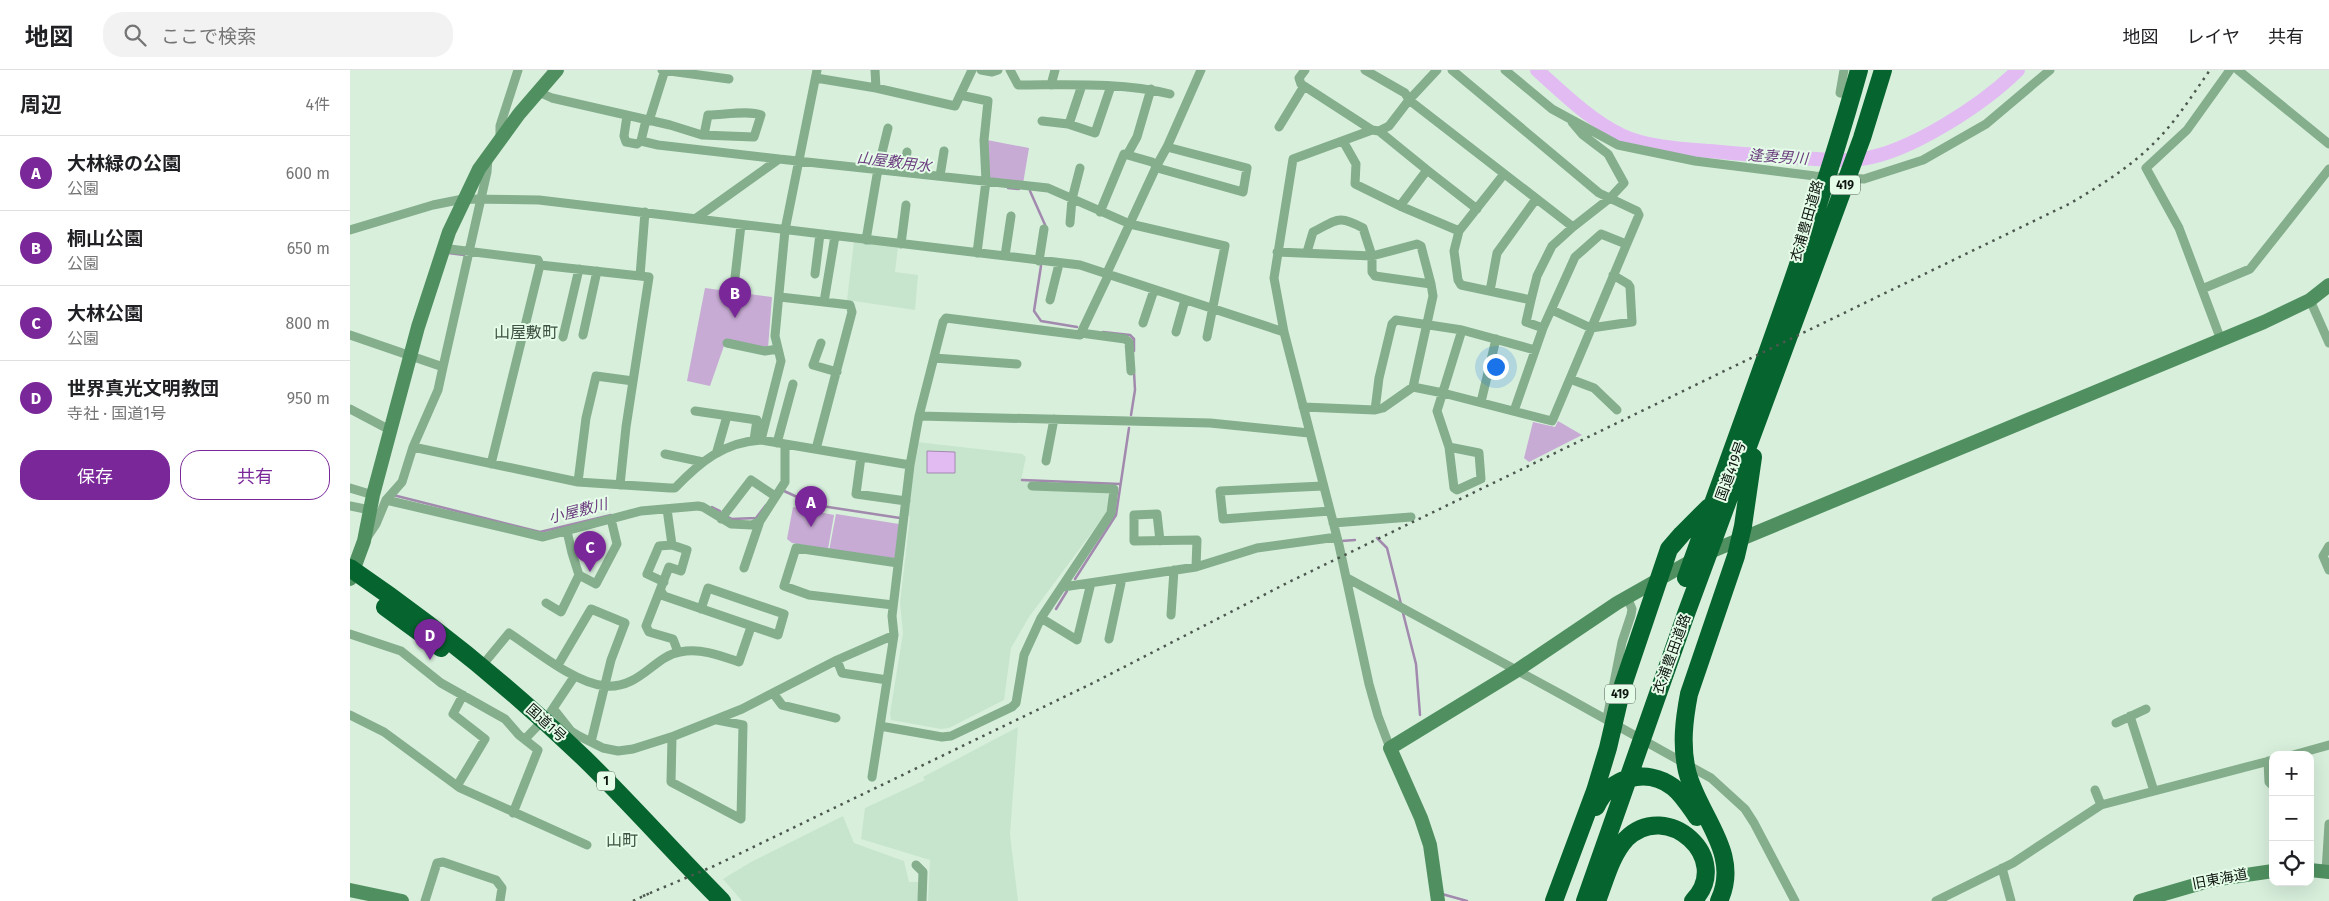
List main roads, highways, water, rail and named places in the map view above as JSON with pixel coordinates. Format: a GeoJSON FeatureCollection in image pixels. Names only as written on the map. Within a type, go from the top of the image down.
{"type":"FeatureCollection","features":[{"type":"Feature","properties":{"kind":"highway","name":"衣浦豊田道路"},"geometry":{"type":"LineString","coordinates":[[1796,293],[1798,248],[1850,70]]}},
{"type":"Feature","properties":{"kind":"highway","name":"衣浦豊田道路"},"geometry":{"type":"LineString","coordinates":[[1585,901],[1762,407],[1842,132],[1858,70]]}},
{"type":"Feature","properties":{"kind":"highway","name":"419"},"geometry":{"type":"LineString","coordinates":[[1854,114],[1858,70]]}},
{"type":"Feature","properties":{"kind":"highway","name":"衣浦豊田道路"},"geometry":{"type":"LineString","coordinates":[[1796,293],[1873,70]]}},
{"type":"Feature","properties":{"kind":"highway","name":"419"},"geometry":{"type":"LineString","coordinates":[[1796,293],[1854,114],[1873,70]]}},
{"type":"Feature","properties":{"kind":"highway","name":"衣浦豊田道路"},"geometry":{"type":"LineString","coordinates":[[1572,901],[1713,503],[1796,293],[1862,138],[1883,70]]}},
{"type":"Feature","properties":{"kind":"highway","name":"国道419号"},"geometry":{"type":"LineString","coordinates":[[1700,556],[1762,386]]}},
{"type":"Feature","properties":{"kind":"highway","name":"衣浦豊田道路"},"geometry":{"type":"LineString","coordinates":[[1719,901],[1726,879],[1725,857],[1721,844],[1690,781],[1684,756],[1683,739],[1689,694],[1736,556],[1743,526],[1748,479],[1762,407]]}},
{"type":"Feature","properties":{"kind":"highway","name":"衣浦豊田道路"},"geometry":{"type":"LineString","coordinates":[[1554,901],[1595,791],[1608,748],[1622,688],[1669,550],[1713,503]]}},
{"type":"Feature","properties":{"kind":"highway","name":"国道1号"},"geometry":{"type":"LineString","coordinates":[[351,575],[422,618],[480,671],[708,901]]}},
{"type":"Feature","properties":{"kind":"highway","name":"国道1号"},"geometry":{"type":"LineString","coordinates":[[480,671],[586,760],[722,901]]}},
{"type":"Feature","properties":{"kind":"highway"},"geometry":{"type":"LineString","coordinates":[[1562,901],[1600,799],[1606,790],[1618,782],[1636,776],[1657,778],[1674,788],[1687,802],[1700,822],[1717,867],[1716,879],[1705,901]]}},
{"type":"Feature","properties":{"kind":"highway"},"geometry":{"type":"LineString","coordinates":[[1597,901],[1616,852],[1626,839],[1638,830],[1654,825],[1666,826],[1688,835],[1701,851],[1706,877],[1701,891],[1693,901]]}},
{"type":"Feature","properties":{"kind":"waterway","name":"逢妻男川"},"geometry":{"type":"LineString","coordinates":[[1537,70],[1587,114],[1609,129],[1633,140],[1657,146],[1683,149],[1838,160],[1854,160],[1880,155],[1923,137],[1966,112],[2018,70]]}},
{"type":"Feature","properties":{"kind":"waterway","name":"山屋敷用水"},"geometry":{"type":"LineString","coordinates":[[1008,188],[1019,189]]}},
{"type":"Feature","properties":{"kind":"waterway","name":"山屋敷用水"},"geometry":{"type":"LineString","coordinates":[[1030,191],[1046,227]]}},
{"type":"Feature","properties":{"kind":"waterway"},"geometry":{"type":"LineString","coordinates":[[448,253],[464,255]]}},
{"type":"Feature","properties":{"kind":"waterway","name":"山屋敷用水"},"geometry":{"type":"LineString","coordinates":[[1041,266],[1034,311],[1041,321],[1077,327]]}},
{"type":"Feature","properties":{"kind":"waterway","name":"山屋敷用水"},"geometry":{"type":"LineString","coordinates":[[1103,332],[1130,335],[1134,339],[1134,351]]}},
{"type":"Feature","properties":{"kind":"waterway","name":"山屋敷用水"},"geometry":{"type":"LineString","coordinates":[[1131,415],[1135,390],[1134,372]]}},
{"type":"Feature","properties":{"kind":"waterway","name":"山屋敷用水"},"geometry":{"type":"LineString","coordinates":[[1075,579],[1116,515],[1129,428]]}},
{"type":"Feature","properties":{"kind":"waterway"},"geometry":{"type":"LineString","coordinates":[[1022,480],[1120,484]]}},
{"type":"Feature","properties":{"kind":"waterway","name":"小屋敷川"},"geometry":{"type":"LineString","coordinates":[[784,491],[815,505],[900,518]]}},
{"type":"Feature","properties":{"kind":"waterway","name":"小屋敷川"},"geometry":{"type":"LineString","coordinates":[[393,495],[540,532],[611,515]]}},
{"type":"Feature","properties":{"kind":"waterway","name":"小屋敷川"},"geometry":{"type":"LineString","coordinates":[[728,517],[732,519],[756,518],[766,505]]}},
{"type":"Feature","properties":{"kind":"waterway","name":"小屋敷川"},"geometry":{"type":"LineString","coordinates":[[712,507],[720,511]]}},
{"type":"Feature","properties":{"kind":"waterway"},"geometry":{"type":"LineString","coordinates":[[1377,538],[1387,548],[1401,604]]}},
{"type":"Feature","properties":{"kind":"waterway"},"geometry":{"type":"LineString","coordinates":[[1341,541],[1355,540]]}},
{"type":"Feature","properties":{"kind":"waterway","name":"山屋敷用水"},"geometry":{"type":"LineString","coordinates":[[1056,609],[1067,591]]}},
{"type":"Feature","properties":{"kind":"waterway"},"geometry":{"type":"LineString","coordinates":[[1403,613],[1416,664],[1420,715]]}},
{"type":"Feature","properties":{"kind":"waterway"},"geometry":{"type":"LineString","coordinates":[[1442,894],[1467,901]]}},
{"type":"Feature","properties":{"kind":"railway"},"geometry":{"type":"LineString","coordinates":[[643,896],[714,866],[1093,683],[1289,582],[2071,203],[2116,175],[2147,150],[2164,133],[2210,70]]}},
{"type":"Feature","properties":{"kind":"railway"},"geometry":{"type":"LineString","coordinates":[[633,901],[650,893]]}},
{"type":"Feature","properties":{"kind":"place","name":"桐山公園"},"geometry":{"type":"Point","coordinates":[735,318]}},
{"type":"Feature","properties":{"kind":"place","name":"大林緑の公園"},"geometry":{"type":"Point","coordinates":[811,527]}},
{"type":"Feature","properties":{"kind":"place","name":"大林公園"},"geometry":{"type":"Point","coordinates":[590,572]}},
{"type":"Feature","properties":{"kind":"place","name":"世界真光文明教団"},"geometry":{"type":"Point","coordinates":[430,660]}},
{"type":"Feature","properties":{"kind":"district","name":"山屋敷町"},"geometry":{"type":"Point","coordinates":[526,332]}},
{"type":"Feature","properties":{"kind":"district","name":"山町"},"geometry":{"type":"Point","coordinates":[622,840]}}]}
